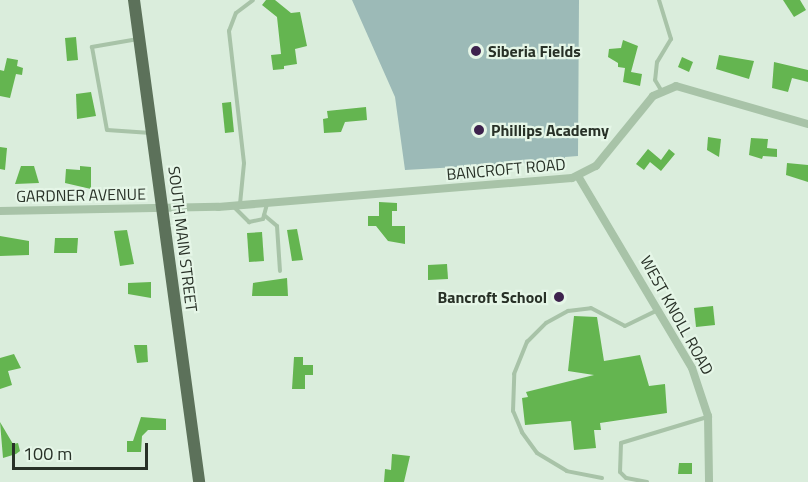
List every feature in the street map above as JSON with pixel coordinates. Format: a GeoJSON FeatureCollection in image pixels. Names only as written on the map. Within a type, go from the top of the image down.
{"type":"FeatureCollection","features":[{"type":"Feature","properties":{"kind":"main road","name":"SOUTH MAIN STREET"},"geometry":{"type":"LineString","coordinates":[[134,0],[199,482]]}},
{"type":"Feature","properties":{"kind":"street"},"geometry":{"type":"LineString","coordinates":[[661,90],[676,87],[696,91],[808,124]]}},
{"type":"Feature","properties":{"kind":"street","name":"BANCROFT ROAD"},"geometry":{"type":"LineString","coordinates":[[163,209],[267,203],[578,176],[596,166],[661,90]]}},
{"type":"Feature","properties":{"kind":"street","name":"WEST KNOLL ROAD"},"geometry":{"type":"LineString","coordinates":[[578,176],[692,368],[708,416],[709,482]]}},
{"type":"Feature","properties":{"kind":"street","name":"GARDNER AVENUE"},"geometry":{"type":"LineString","coordinates":[[0,211],[163,209]]}},
{"type":"Feature","properties":{"kind":"lane"},"geometry":{"type":"LineString","coordinates":[[253,0],[236,13],[229,31],[244,162],[236,205],[249,222],[263,219],[267,203]]}},
{"type":"Feature","properties":{"kind":"lane"},"geometry":{"type":"LineString","coordinates":[[658,0],[671,39],[657,62],[655,80],[661,90]]}},
{"type":"Feature","properties":{"kind":"lane"},"geometry":{"type":"LineString","coordinates":[[139,39],[92,47],[107,130],[152,133]]}},
{"type":"Feature","properties":{"kind":"lane"},"geometry":{"type":"LineString","coordinates":[[264,214],[277,226],[280,271]]}},
{"type":"Feature","properties":{"kind":"lane"},"geometry":{"type":"LineString","coordinates":[[602,478],[567,471],[537,453],[522,432],[512,399],[518,362],[528,342],[546,323],[568,311],[591,308],[625,326],[659,309]]}},
{"type":"Feature","properties":{"kind":"lane"},"geometry":{"type":"LineString","coordinates":[[647,482],[626,478],[620,472],[621,443],[708,416]]}},
{"type":"Feature","properties":{"kind":"shaded area","name":"Siberia Fields"},"geometry":{"type":"Polygon","coordinates":[[[352,0],[579,0],[578,156],[565,157],[565,161],[405,170],[395,97],[352,0]]]}},
{"type":"Feature","properties":{"kind":"building"},"geometry":{"type":"Polygon","coordinates":[[[266,0],[275,0],[291,13],[300,12],[307,46],[295,49],[297,64],[284,66],[284,69],[273,70],[271,55],[281,54],[277,17],[262,5],[266,0]]]}},
{"type":"Feature","properties":{"kind":"building"},"geometry":{"type":"Polygon","coordinates":[[[783,0],[800,0],[806,10],[794,17],[783,0]]]}},
{"type":"Feature","properties":{"kind":"building"},"geometry":{"type":"Polygon","coordinates":[[[76,37],[78,60],[67,61],[65,38],[76,37]]]}},
{"type":"Feature","properties":{"kind":"building"},"geometry":{"type":"Polygon","coordinates":[[[623,40],[638,46],[631,72],[642,74],[640,86],[623,82],[625,68],[618,67],[618,63],[608,57],[609,49],[621,48],[623,40]]]}},
{"type":"Feature","properties":{"kind":"building"},"geometry":{"type":"Polygon","coordinates":[[[719,55],[754,61],[749,79],[716,69],[719,55]]]}},
{"type":"Feature","properties":{"kind":"building"},"geometry":{"type":"Polygon","coordinates":[[[682,57],[693,62],[689,72],[678,67],[682,57]]]}},
{"type":"Feature","properties":{"kind":"building"},"geometry":{"type":"Polygon","coordinates":[[[7,58],[18,60],[17,66],[23,68],[22,75],[16,74],[10,98],[0,96],[0,70],[4,71],[7,58]]]}},
{"type":"Feature","properties":{"kind":"building"},"geometry":{"type":"Polygon","coordinates":[[[774,62],[808,70],[808,82],[792,78],[788,92],[772,88],[774,62]]]}},
{"type":"Feature","properties":{"kind":"building"},"geometry":{"type":"Polygon","coordinates":[[[91,92],[96,116],[77,119],[76,94],[91,92]]]}},
{"type":"Feature","properties":{"kind":"building"},"geometry":{"type":"Polygon","coordinates":[[[231,102],[234,132],[225,133],[222,103],[231,102]]]}},
{"type":"Feature","properties":{"kind":"building"},"geometry":{"type":"Polygon","coordinates":[[[366,107],[367,120],[345,122],[341,132],[324,133],[323,119],[328,118],[327,111],[366,107]]]}},
{"type":"Feature","properties":{"kind":"building"},"geometry":{"type":"Polygon","coordinates":[[[708,137],[721,139],[719,157],[707,150],[708,137]]]}},
{"type":"Feature","properties":{"kind":"building"},"geometry":{"type":"Polygon","coordinates":[[[751,138],[768,139],[767,148],[777,149],[777,157],[763,156],[762,159],[749,155],[751,138]]]}},
{"type":"Feature","properties":{"kind":"building"},"geometry":{"type":"Polygon","coordinates":[[[0,147],[7,148],[5,170],[0,169],[0,147]]]}},
{"type":"Feature","properties":{"kind":"building"},"geometry":{"type":"Polygon","coordinates":[[[648,149],[661,160],[669,149],[675,154],[661,171],[650,162],[644,170],[636,164],[648,149]]]}},
{"type":"Feature","properties":{"kind":"building"},"geometry":{"type":"Polygon","coordinates":[[[787,163],[808,165],[808,182],[786,175],[787,163]]]}},
{"type":"Feature","properties":{"kind":"building"},"geometry":{"type":"Polygon","coordinates":[[[21,166],[34,166],[39,183],[15,184],[21,166]]]}},
{"type":"Feature","properties":{"kind":"building"},"geometry":{"type":"Polygon","coordinates":[[[80,166],[91,167],[91,189],[65,183],[66,169],[80,170],[80,166]]]}},
{"type":"Feature","properties":{"kind":"building"},"geometry":{"type":"Polygon","coordinates":[[[379,202],[397,203],[397,211],[392,211],[392,226],[405,226],[405,244],[388,241],[376,226],[368,226],[368,216],[379,216],[379,202]]]}},
{"type":"Feature","properties":{"kind":"building"},"geometry":{"type":"Polygon","coordinates":[[[297,229],[303,260],[292,261],[287,230],[297,229]]]}},
{"type":"Feature","properties":{"kind":"building"},"geometry":{"type":"Polygon","coordinates":[[[127,230],[134,264],[120,266],[114,231],[127,230]]]}},
{"type":"Feature","properties":{"kind":"building"},"geometry":{"type":"Polygon","coordinates":[[[262,232],[264,261],[249,262],[247,233],[262,232]]]}},
{"type":"Feature","properties":{"kind":"building"},"geometry":{"type":"Polygon","coordinates":[[[0,236],[29,241],[29,255],[0,256],[0,236]]]}},
{"type":"Feature","properties":{"kind":"building"},"geometry":{"type":"Polygon","coordinates":[[[55,238],[78,238],[77,253],[54,253],[55,238]]]}},
{"type":"Feature","properties":{"kind":"building"},"geometry":{"type":"Polygon","coordinates":[[[447,264],[448,279],[428,280],[428,265],[447,264]]]}},
{"type":"Feature","properties":{"kind":"building"},"geometry":{"type":"Polygon","coordinates":[[[287,278],[288,296],[252,296],[253,283],[287,278]]]}},
{"type":"Feature","properties":{"kind":"building"},"geometry":{"type":"Polygon","coordinates":[[[151,282],[151,298],[128,294],[128,283],[151,282]]]}},
{"type":"Feature","properties":{"kind":"building"},"geometry":{"type":"Polygon","coordinates":[[[713,306],[715,325],[696,327],[694,308],[713,306]]]}},
{"type":"Feature","properties":{"kind":"building"},"geometry":{"type":"Polygon","coordinates":[[[574,316],[597,317],[604,361],[640,355],[649,386],[665,384],[667,413],[600,423],[601,430],[594,430],[596,448],[574,450],[571,421],[525,425],[522,398],[528,397],[526,392],[594,375],[568,371],[574,316]]]}},
{"type":"Feature","properties":{"kind":"building"},"geometry":{"type":"Polygon","coordinates":[[[134,345],[147,345],[148,362],[137,363],[134,345]]]}},
{"type":"Feature","properties":{"kind":"building"},"geometry":{"type":"Polygon","coordinates":[[[14,354],[21,368],[8,371],[12,385],[0,389],[0,358],[14,354]]]}},
{"type":"Feature","properties":{"kind":"building"},"geometry":{"type":"Polygon","coordinates":[[[294,357],[303,357],[303,365],[313,365],[313,375],[305,375],[305,389],[292,389],[294,357]]]}},
{"type":"Feature","properties":{"kind":"building"},"geometry":{"type":"Polygon","coordinates":[[[141,417],[166,419],[166,430],[148,430],[142,436],[141,452],[127,452],[127,441],[133,441],[141,417]]]}},
{"type":"Feature","properties":{"kind":"building"},"geometry":{"type":"Polygon","coordinates":[[[0,422],[13,444],[18,443],[20,451],[3,458],[0,422]]]}},
{"type":"Feature","properties":{"kind":"building"},"geometry":{"type":"Polygon","coordinates":[[[392,454],[410,456],[404,482],[384,482],[385,469],[391,470],[392,454]]]}},
{"type":"Feature","properties":{"kind":"building"},"geometry":{"type":"Polygon","coordinates":[[[679,463],[692,463],[692,474],[678,474],[679,463]]]}},
{"type":"Feature","properties":{"kind":"place","name":"Siberia Fields"},"geometry":{"type":"Point","coordinates":[476,51]}},
{"type":"Feature","properties":{"kind":"place","name":"Phillips Academy"},"geometry":{"type":"Point","coordinates":[479,130]}},
{"type":"Feature","properties":{"kind":"place","name":"Bancroft School"},"geometry":{"type":"Point","coordinates":[559,297]}}]}
